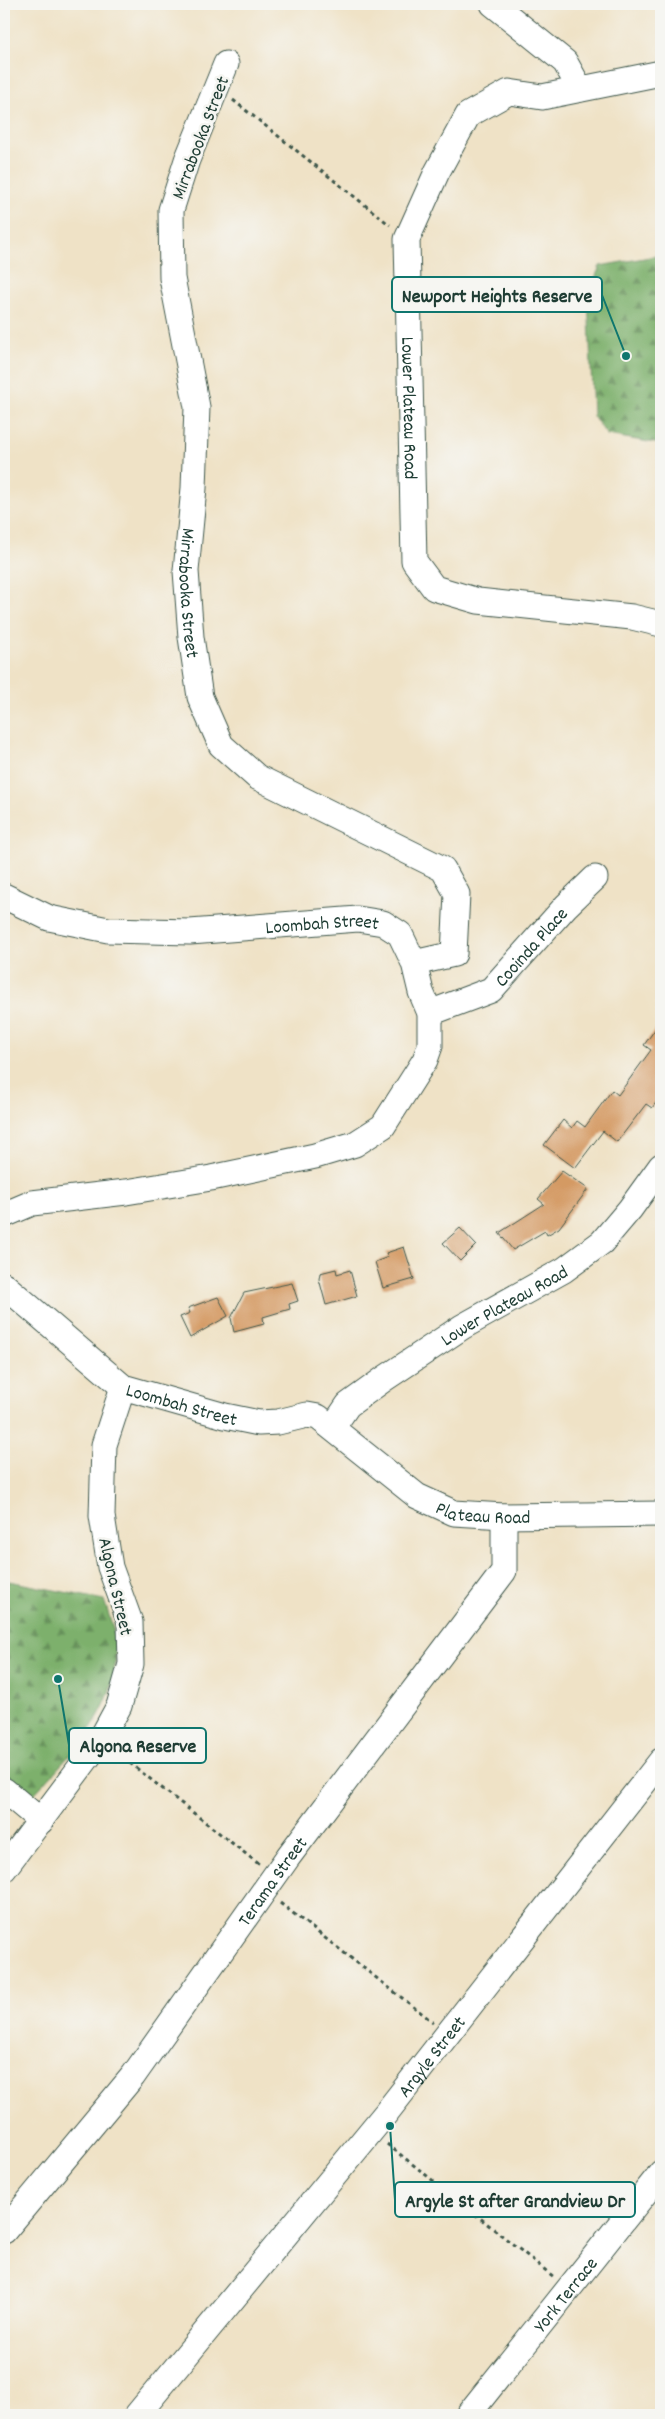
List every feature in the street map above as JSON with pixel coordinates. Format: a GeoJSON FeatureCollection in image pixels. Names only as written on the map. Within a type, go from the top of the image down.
{"type":"FeatureCollection","features":[{"type":"Feature","properties":{"kind":"street"},"geometry":{"type":"LineString","coordinates":[[493,4],[565,62],[580,89]]}},
{"type":"Feature","properties":{"kind":"street","name":"Mirrabooka Street"},"geometry":{"type":"LineString","coordinates":[[226,64],[187,160],[171,210],[172,278],[197,407],[194,488],[186,571],[191,637],[200,697],[221,745],[257,776],[443,869],[457,894],[454,954],[414,963]]}},
{"type":"Feature","properties":{"kind":"street","name":"Lower Plateau Road"},"geometry":{"type":"LineString","coordinates":[[661,73],[542,97],[509,92],[468,115],[437,172],[407,239],[414,561],[434,588],[478,602],[632,617],[661,624]]}},
{"type":"Feature","properties":{"kind":"street","name":"Cooinda Place"},"geometry":{"type":"LineString","coordinates":[[430,1014],[491,990],[566,906],[595,878]]}},
{"type":"Feature","properties":{"kind":"street","name":"Loombah Street"},"geometry":{"type":"LineString","coordinates":[[4,896],[49,918],[108,930],[190,932],[358,919],[383,923],[400,934],[414,963],[421,992],[430,1014],[430,1046],[425,1060],[383,1126],[355,1144],[315,1156],[211,1178],[63,1201],[32,1203],[4,1215]]}},
{"type":"Feature","properties":{"kind":"street","name":"Lower Plateau Road"},"geometry":{"type":"LineString","coordinates":[[333,1427],[348,1405],[384,1379],[462,1327],[564,1270],[602,1242],[630,1209],[661,1166]]}},
{"type":"Feature","properties":{"kind":"street","name":"Loombah Street"},"geometry":{"type":"LineString","coordinates":[[4,1285],[123,1387],[225,1416],[259,1422],[278,1422],[307,1415],[318,1417],[333,1427]]}},
{"type":"Feature","properties":{"kind":"street","name":"Algona Street"},"geometry":{"type":"LineString","coordinates":[[4,1869],[100,1741],[119,1706],[131,1664],[130,1622],[110,1567],[102,1516],[104,1446],[123,1387]]}},
{"type":"Feature","properties":{"kind":"street","name":"Plateau Road"},"geometry":{"type":"LineString","coordinates":[[333,1427],[417,1496],[454,1512],[504,1516],[661,1514]]}},
{"type":"Feature","properties":{"kind":"street","name":"Terama Street"},"geometry":{"type":"LineString","coordinates":[[4,2231],[133,2076],[288,1857],[504,1570],[504,1516]]}},
{"type":"Feature","properties":{"kind":"street","name":"Argyle Street"},"geometry":{"type":"LineString","coordinates":[[137,2415],[370,2132],[661,1761]]}},
{"type":"Feature","properties":{"kind":"street"},"geometry":{"type":"LineString","coordinates":[[4,1790],[41,1821]]}},
{"type":"Feature","properties":{"kind":"street","name":"York Terrace"},"geometry":{"type":"LineString","coordinates":[[468,2415],[570,2290],[661,2173]]}},
{"type":"Feature","properties":{"kind":"path"},"geometry":{"type":"LineString","coordinates":[[217,87],[407,239]]}},
{"type":"Feature","properties":{"kind":"path"},"geometry":{"type":"LineString","coordinates":[[370,2132],[570,2290]]}},
{"type":"Feature","properties":{"kind":"green space"},"geometry":{"type":"Polygon","coordinates":[[[661,255],[661,444],[607,435],[593,416],[588,295],[600,266],[661,255]]]}},
{"type":"Feature","properties":{"kind":"green space"},"geometry":{"type":"Polygon","coordinates":[[[4,1580],[104,1600],[114,1633],[115,1660],[112,1684],[103,1706],[92,1726],[78,1745],[28,1801],[4,1796],[4,1580]]]}},
{"type":"Feature","properties":{"kind":"building"},"geometry":{"type":"Polygon","coordinates":[[[661,1021],[661,1096],[652,1108],[646,1104],[617,1142],[603,1131],[575,1168],[544,1145],[563,1120],[572,1128],[577,1121],[585,1127],[612,1090],[618,1095],[651,1050],[644,1045],[661,1021]]]}},
{"type":"Feature","properties":{"kind":"building"},"geometry":{"type":"Polygon","coordinates":[[[562,1171],[588,1189],[559,1228],[547,1235],[545,1231],[513,1250],[499,1233],[544,1204],[538,1199],[562,1171]]]}},
{"type":"Feature","properties":{"kind":"building"},"geometry":{"type":"Polygon","coordinates":[[[460,1228],[476,1245],[460,1261],[443,1243],[460,1228]]]}},
{"type":"Feature","properties":{"kind":"building"},"geometry":{"type":"Polygon","coordinates":[[[404,1247],[414,1279],[383,1288],[375,1262],[388,1257],[386,1253],[404,1247]]]}},
{"type":"Feature","properties":{"kind":"building"},"geometry":{"type":"Polygon","coordinates":[[[336,1269],[337,1274],[350,1270],[357,1296],[326,1305],[319,1279],[320,1273],[336,1269]]]}},
{"type":"Feature","properties":{"kind":"building"},"geometry":{"type":"Polygon","coordinates":[[[292,1283],[298,1301],[289,1304],[290,1309],[263,1317],[264,1324],[234,1332],[231,1318],[244,1293],[292,1283]]]}},
{"type":"Feature","properties":{"kind":"building"},"geometry":{"type":"Polygon","coordinates":[[[218,1297],[228,1316],[190,1338],[180,1317],[190,1313],[188,1308],[218,1297]]]}},
{"type":"Feature","properties":{"kind":"place","name":"Newport Heights Reserve"},"geometry":{"type":"Point","coordinates":[626,356]}},
{"type":"Feature","properties":{"kind":"place","name":"Algona Reserve"},"geometry":{"type":"Point","coordinates":[58,1679]}},
{"type":"Feature","properties":{"kind":"place","name":"Argyle St after Grandview Dr"},"geometry":{"type":"Point","coordinates":[390,2126]}}]}
